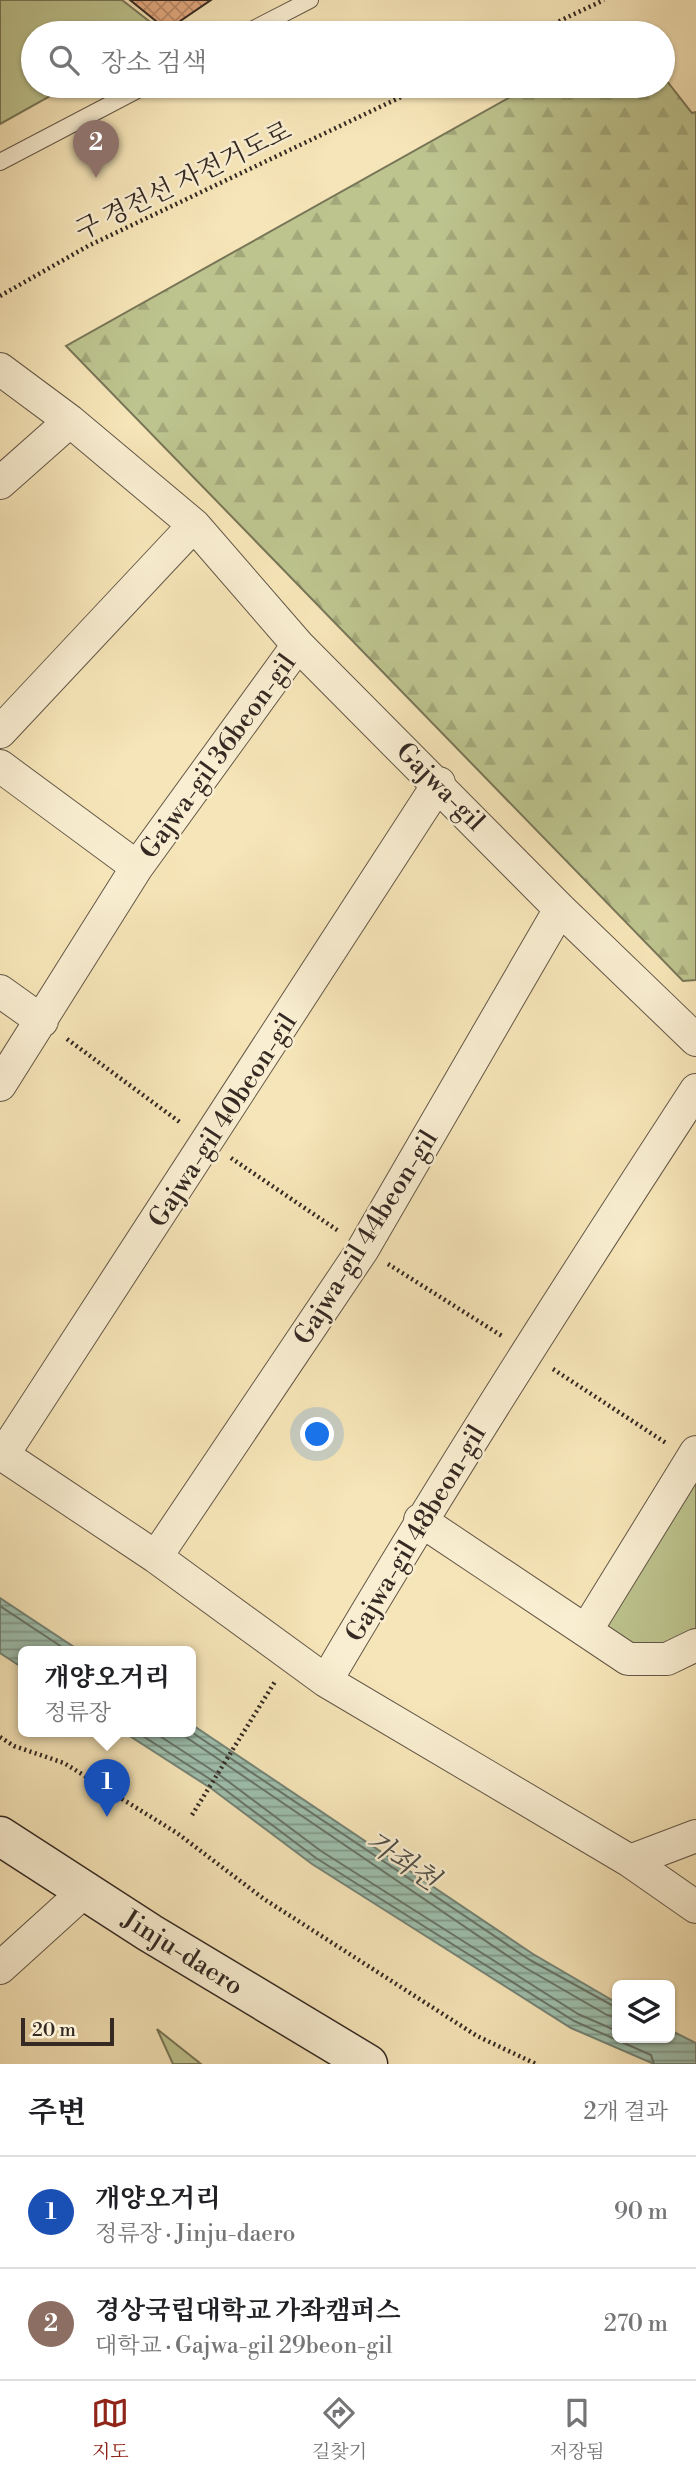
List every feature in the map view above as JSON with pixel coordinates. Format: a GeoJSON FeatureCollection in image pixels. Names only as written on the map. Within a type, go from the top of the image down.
{"type":"FeatureCollection","features":[{"type":"Feature","properties":{"kind":"street","name":"Gajwa-gil"},"geometry":{"type":"LineString","coordinates":[[0,369],[70,421],[194,525],[298,645],[439,783],[560,909],[696,1040]]}},
{"type":"Feature","properties":{"kind":"street"},"geometry":{"type":"LineString","coordinates":[[0,483],[70,421]]}},
{"type":"Feature","properties":{"kind":"street"},"geometry":{"type":"LineString","coordinates":[[0,732],[194,525]]}},
{"type":"Feature","properties":{"kind":"street","name":"Gajwa-gil 36beon-gil"},"geometry":{"type":"LineString","coordinates":[[0,1084],[137,867],[298,645]]}},
{"type":"Feature","properties":{"kind":"street","name":"Gajwa-gil 36beon-gil"},"geometry":{"type":"LineString","coordinates":[[0,766],[137,867]]}},
{"type":"Feature","properties":{"kind":"street","name":"Gajwa-gil 40beon-gil"},"geometry":{"type":"LineString","coordinates":[[1,1454],[439,783]]}},
{"type":"Feature","properties":{"kind":"street","name":"Gajwa-gil 44beon-gil"},"geometry":{"type":"LineString","coordinates":[[156,1558],[363,1249],[560,909]]}},
{"type":"Feature","properties":{"kind":"street"},"geometry":{"type":"LineString","coordinates":[[0,990],[42,1021]]}},
{"type":"Feature","properties":{"kind":"street","name":"Gajwa-gil 48beon-gil"},"geometry":{"type":"LineString","coordinates":[[326,1681],[420,1520],[526,1350],[696,1090]]}},
{"type":"Feature","properties":{"kind":"street"},"geometry":{"type":"LineString","coordinates":[[1,1454],[156,1558],[326,1681],[630,1861],[696,1907]]}},
{"type":"Feature","properties":{"kind":"street"},"geometry":{"type":"LineString","coordinates":[[587,1629],[693,1456]]}},
{"type":"Feature","properties":{"kind":"street"},"geometry":{"type":"LineString","coordinates":[[420,1520],[587,1629],[628,1659],[667,1659],[696,1645]]}},
{"type":"Feature","properties":{"kind":"street","name":"Jinju-daero"},"geometry":{"type":"LineString","coordinates":[[0,1836],[150,1933],[368,2064]]}},
{"type":"Feature","properties":{"kind":"street"},"geometry":{"type":"LineString","coordinates":[[630,1861],[696,1836]]}},
{"type":"Feature","properties":{"kind":"street"},"geometry":{"type":"LineString","coordinates":[[0,1968],[86,1890]]}},
{"type":"Feature","properties":{"kind":"lane"},"geometry":{"type":"LineString","coordinates":[[269,21],[310,0]]}},
{"type":"Feature","properties":{"kind":"lane"},"geometry":{"type":"LineString","coordinates":[[0,162],[122,98]]}},
{"type":"Feature","properties":{"kind":"path"},"geometry":{"type":"LineString","coordinates":[[559,21],[604,0]]}},
{"type":"Feature","properties":{"kind":"path","name":"구 경전선 자전거도로"},"geometry":{"type":"LineString","coordinates":[[0,296],[88,246],[399,98]]}},
{"type":"Feature","properties":{"kind":"path"},"geometry":{"type":"LineString","coordinates":[[192,1815],[291,1656]]}},
{"type":"Feature","properties":{"kind":"path"},"geometry":{"type":"LineString","coordinates":[[0,1737],[14,1746],[64,1763],[177,1833],[264,1899],[477,2036],[536,2064]]}},
{"type":"Feature","properties":{"kind":"green space"},"geometry":{"type":"Polygon","coordinates":[[[0,0],[122,0],[149,21],[21,21],[21,98],[47,98],[0,124],[0,0]]]}},
{"type":"Feature","properties":{"kind":"green space"},"geometry":{"type":"Polygon","coordinates":[[[675,91],[692,113],[696,112],[696,980],[683,981],[66,346],[509,98],[675,98],[675,91]]]}},
{"type":"Feature","properties":{"kind":"green space"},"geometry":{"type":"Polygon","coordinates":[[[696,1469],[696,1638],[687,1643],[626,1647],[598,1621],[696,1469]]]}},
{"type":"Feature","properties":{"kind":"green space"},"geometry":{"type":"Polygon","coordinates":[[[157,2029],[201,2064],[173,2064],[157,2029]]]}},
{"type":"Feature","properties":{"kind":"water"},"geometry":{"type":"Polygon","coordinates":[[[0,1598],[72,1646],[18,1646],[18,1665],[0,1653],[0,1598]]]}},
{"type":"Feature","properties":{"kind":"water","name":"가좌천"},"geometry":{"type":"Polygon","coordinates":[[[196,1727],[533,1954],[612,2000],[612,2043],[675,2043],[675,2032],[696,2043],[696,2064],[654,2064],[571,2028],[312,1864],[212,1789],[131,1737],[196,1737],[196,1727]]]}},
{"type":"Feature","properties":{"kind":"building"},"geometry":{"type":"Polygon","coordinates":[[[130,0],[211,0],[180,21],[156,21],[130,0]]]}},
{"type":"Feature","properties":{"kind":"place","name":"경상국립대학교 가좌캠퍼스"},"geometry":{"type":"Point","coordinates":[96,178]}},
{"type":"Feature","properties":{"kind":"place","name":"개양오거리"},"geometry":{"type":"Point","coordinates":[107,1817]}}]}
